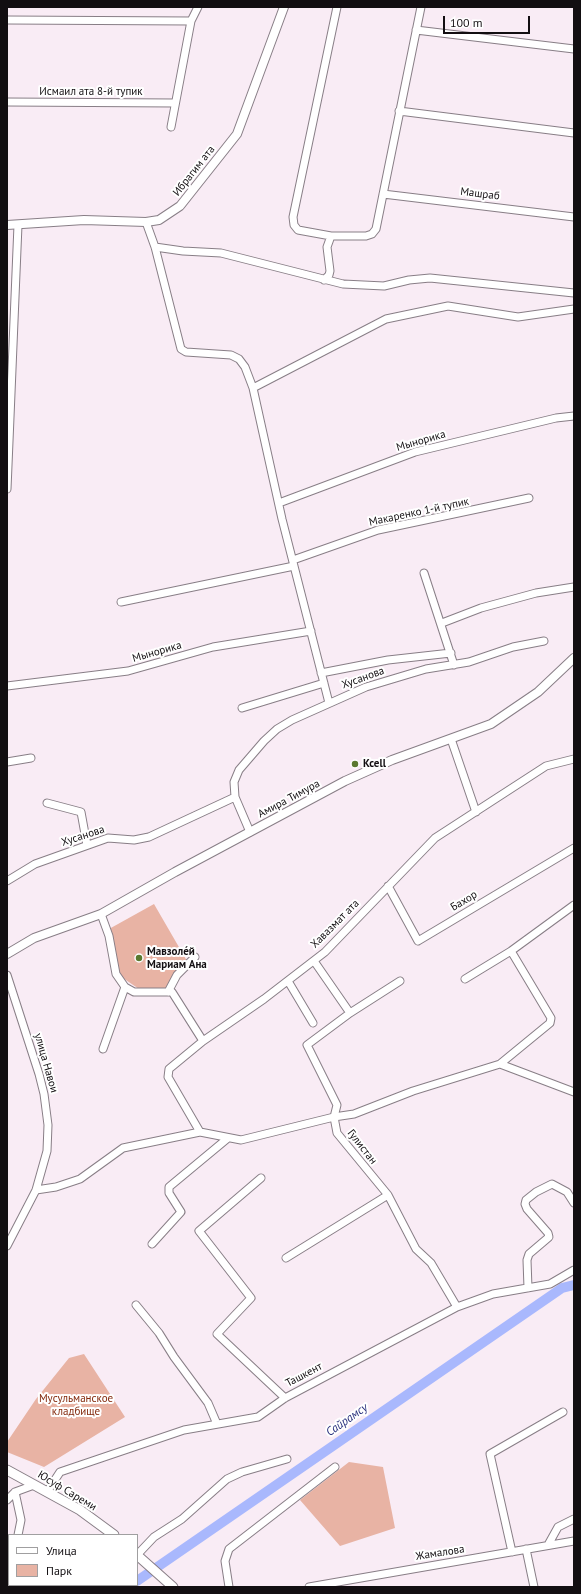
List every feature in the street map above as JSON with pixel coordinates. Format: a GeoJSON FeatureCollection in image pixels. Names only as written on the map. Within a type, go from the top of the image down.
{"type":"FeatureCollection","features":[{"type":"Feature","properties":{"kind":"main road","name":"Юсуф Сареми"},"geometry":{"type":"LineString","coordinates":[[7,1470],[80,1510],[113,1534]]}},
{"type":"Feature","properties":{"kind":"main road"},"geometry":{"type":"LineString","coordinates":[[138,1556],[171,1586]]}},
{"type":"Feature","properties":{"kind":"street"},"geometry":{"type":"LineString","coordinates":[[171,127],[192,20],[198,7]]}},
{"type":"Feature","properties":{"kind":"street","name":"Ибрагим ата"},"geometry":{"type":"LineString","coordinates":[[7,225],[84,220],[146,222],[159,220],[180,206],[237,134],[284,7]]}},
{"type":"Feature","properties":{"kind":"street"},"geometry":{"type":"LineString","coordinates":[[337,7],[293,217],[294,225],[298,230],[331,236],[366,236],[372,234],[376,229],[421,7]]}},
{"type":"Feature","properties":{"kind":"street"},"geometry":{"type":"LineString","coordinates":[[7,20],[192,20]]}},
{"type":"Feature","properties":{"kind":"street"},"geometry":{"type":"LineString","coordinates":[[416,30],[574,49]]}},
{"type":"Feature","properties":{"kind":"street","name":"Исмаил ата 8-й тупик"},"geometry":{"type":"LineString","coordinates":[[7,102],[175,103]]}},
{"type":"Feature","properties":{"kind":"street"},"geometry":{"type":"LineString","coordinates":[[399,111],[574,133]]}},
{"type":"Feature","properties":{"kind":"street","name":"Машраб"},"geometry":{"type":"LineString","coordinates":[[383,194],[574,216]]}},
{"type":"Feature","properties":{"kind":"street"},"geometry":{"type":"LineString","coordinates":[[146,222],[155,247],[181,349],[186,352],[231,355],[239,359],[245,367],[253,388],[279,503],[329,703]]}},
{"type":"Feature","properties":{"kind":"street"},"geometry":{"type":"LineString","coordinates":[[7,489],[18,225]]}},
{"type":"Feature","properties":{"kind":"street"},"geometry":{"type":"LineString","coordinates":[[324,280],[329,275],[330,271],[327,247],[331,236]]}},
{"type":"Feature","properties":{"kind":"street"},"geometry":{"type":"LineString","coordinates":[[155,247],[183,251],[221,253],[344,284],[384,286],[409,280],[430,278],[574,293]]}},
{"type":"Feature","properties":{"kind":"street"},"geometry":{"type":"LineString","coordinates":[[7,303],[15,300]]}},
{"type":"Feature","properties":{"kind":"street"},"geometry":{"type":"LineString","coordinates":[[253,388],[386,319],[448,306],[518,317],[574,309]]}},
{"type":"Feature","properties":{"kind":"street","name":"Мынорика"},"geometry":{"type":"LineString","coordinates":[[279,503],[415,452],[556,418],[574,416]]}},
{"type":"Feature","properties":{"kind":"street","name":"Макаренко 1-й тупик"},"geometry":{"type":"LineString","coordinates":[[121,602],[294,563],[378,530],[529,498]]}},
{"type":"Feature","properties":{"kind":"street"},"geometry":{"type":"LineString","coordinates":[[424,573],[442,623],[454,665]]}},
{"type":"Feature","properties":{"kind":"street"},"geometry":{"type":"LineString","coordinates":[[442,623],[481,608],[536,594],[574,587]]}},
{"type":"Feature","properties":{"kind":"street","name":"Мынорика"},"geometry":{"type":"LineString","coordinates":[[7,686],[128,672],[213,648],[311,631]]}},
{"type":"Feature","properties":{"kind":"street","name":"Хусанова"},"geometry":{"type":"LineString","coordinates":[[250,832],[235,797],[234,782],[239,770],[264,741],[277,729],[292,720],[366,687],[426,669],[454,665],[513,647],[544,641]]}},
{"type":"Feature","properties":{"kind":"street"},"geometry":{"type":"LineString","coordinates":[[321,673],[388,660],[451,653]]}},
{"type":"Feature","properties":{"kind":"street","name":"Амира Тимура"},"geometry":{"type":"LineString","coordinates":[[7,954],[34,938],[101,914],[250,832],[345,782],[392,760],[491,724],[538,692],[574,658]]}},
{"type":"Feature","properties":{"kind":"street"},"geometry":{"type":"LineString","coordinates":[[242,708],[324,683]]}},
{"type":"Feature","properties":{"kind":"street"},"geometry":{"type":"LineString","coordinates":[[451,739],[476,812]]}},
{"type":"Feature","properties":{"kind":"street"},"geometry":{"type":"LineString","coordinates":[[7,762],[31,758]]}},
{"type":"Feature","properties":{"kind":"street","name":"Хавазмат ата"},"geometry":{"type":"LineString","coordinates":[[200,1132],[168,1077],[169,1069],[203,1041],[264,999],[325,952],[435,838],[546,766],[574,759]]}},
{"type":"Feature","properties":{"kind":"street","name":"Хусанова"},"geometry":{"type":"LineString","coordinates":[[7,881],[35,864],[108,838],[134,840],[149,837],[235,797]]}},
{"type":"Feature","properties":{"kind":"street"},"geometry":{"type":"LineString","coordinates":[[48,804],[81,812],[87,845]]}},
{"type":"Feature","properties":{"kind":"street","name":"Бахор"},"geometry":{"type":"LineString","coordinates":[[388,886],[418,941],[574,848]]}},
{"type":"Feature","properties":{"kind":"street"},"geometry":{"type":"LineString","coordinates":[[465,979],[510,950],[574,905]]}},
{"type":"Feature","properties":{"kind":"street"},"geometry":{"type":"LineString","coordinates":[[101,914],[109,936],[116,974],[125,988],[134,992],[172,992],[203,1041]]}},
{"type":"Feature","properties":{"kind":"street"},"geometry":{"type":"LineString","coordinates":[[36,1190],[80,1179],[123,1148],[200,1132],[241,1140],[334,1117],[354,1114],[413,1091],[500,1064],[550,1023],[550,1018],[510,950]]}},
{"type":"Feature","properties":{"kind":"street"},"geometry":{"type":"LineString","coordinates":[[168,992],[177,975],[195,957]]}},
{"type":"Feature","properties":{"kind":"street"},"geometry":{"type":"LineString","coordinates":[[314,960],[350,1013]]}},
{"type":"Feature","properties":{"kind":"street","name":"улица Навои"},"geometry":{"type":"LineString","coordinates":[[7,975],[44,1094],[48,1125],[47,1151],[36,1190],[7,1246]]}},
{"type":"Feature","properties":{"kind":"street"},"geometry":{"type":"LineString","coordinates":[[288,981],[313,1023]]}},
{"type":"Feature","properties":{"kind":"street","name":"Гулистан"},"geometry":{"type":"LineString","coordinates":[[400,981],[350,1013],[307,1045],[337,1105],[334,1117],[337,1133],[388,1195],[416,1249],[431,1263],[457,1307]]}},
{"type":"Feature","properties":{"kind":"street"},"geometry":{"type":"LineString","coordinates":[[103,1049],[125,988]]}},
{"type":"Feature","properties":{"kind":"street"},"geometry":{"type":"LineString","coordinates":[[500,1064],[574,1092]]}},
{"type":"Feature","properties":{"kind":"street"},"geometry":{"type":"LineString","coordinates":[[152,1244],[181,1212],[169,1193],[168,1187],[228,1138]]}},
{"type":"Feature","properties":{"kind":"street"},"geometry":{"type":"LineString","coordinates":[[261,1178],[199,1231],[251,1298],[217,1334],[285,1398]]}},
{"type":"Feature","properties":{"kind":"street"},"geometry":{"type":"LineString","coordinates":[[528,1288],[527,1260],[529,1254],[549,1237],[527,1209],[525,1204],[526,1200],[536,1192],[552,1184],[567,1192],[574,1203]]}},
{"type":"Feature","properties":{"kind":"street"},"geometry":{"type":"LineString","coordinates":[[286,1258],[388,1195]]}},
{"type":"Feature","properties":{"kind":"street","name":"Ташкент"},"geometry":{"type":"LineString","coordinates":[[47,1492],[60,1472],[184,1430],[258,1417],[285,1398],[457,1307],[493,1294],[550,1284],[574,1270]]}},
{"type":"Feature","properties":{"kind":"street"},"geometry":{"type":"LineString","coordinates":[[136,1305],[159,1333],[174,1357],[208,1403],[217,1424]]}},
{"type":"Feature","properties":{"kind":"street"},"geometry":{"type":"LineString","coordinates":[[512,1552],[490,1454],[563,1412]]}},
{"type":"Feature","properties":{"kind":"street"},"geometry":{"type":"LineString","coordinates":[[138,1554],[154,1537],[182,1519],[228,1479],[242,1472],[287,1460]]}},
{"type":"Feature","properties":{"kind":"street"},"geometry":{"type":"LineString","coordinates":[[229,1587],[225,1561],[229,1549],[335,1467]]}},
{"type":"Feature","properties":{"kind":"street"},"geometry":{"type":"LineString","coordinates":[[7,1500],[15,1492],[34,1485]]}},
{"type":"Feature","properties":{"kind":"street"},"geometry":{"type":"LineString","coordinates":[[15,1492],[21,1520],[18,1534]]}},
{"type":"Feature","properties":{"kind":"street"},"geometry":{"type":"LineString","coordinates":[[548,1545],[558,1527],[574,1519]]}},
{"type":"Feature","properties":{"kind":"street","name":"Жамалова"},"geometry":{"type":"LineString","coordinates":[[309,1587],[433,1564],[446,1564],[574,1541]]}},
{"type":"Feature","properties":{"kind":"street"},"geometry":{"type":"LineString","coordinates":[[526,1549],[534,1587]]}},
{"type":"Feature","properties":{"kind":"green space"},"geometry":{"type":"Polygon","coordinates":[[[154,904],[187,961],[165,989],[139,989],[120,976],[109,929],[154,904]]]}},
{"type":"Feature","properties":{"kind":"green space","name":"Мусульманское кладбище"},"geometry":{"type":"Polygon","coordinates":[[[84,1354],[125,1417],[44,1467],[7,1452],[7,1442],[36,1399],[69,1358],[84,1354]]]}},
{"type":"Feature","properties":{"kind":"green space"},"geometry":{"type":"Polygon","coordinates":[[[349,1462],[383,1467],[395,1528],[340,1546],[300,1500],[349,1462]]]}},
{"type":"Feature","properties":{"kind":"waterway","name":"Сайрамсу"},"geometry":{"type":"LineString","coordinates":[[138,1580],[562,1288],[574,1285]]}},
{"type":"Feature","properties":{"kind":"place","name":"Kcell"},"geometry":{"type":"Point","coordinates":[355,764]}},
{"type":"Feature","properties":{"kind":"place","name":"Мавзоле́й Мариам Ана"},"geometry":{"type":"Point","coordinates":[139,958]}}]}
